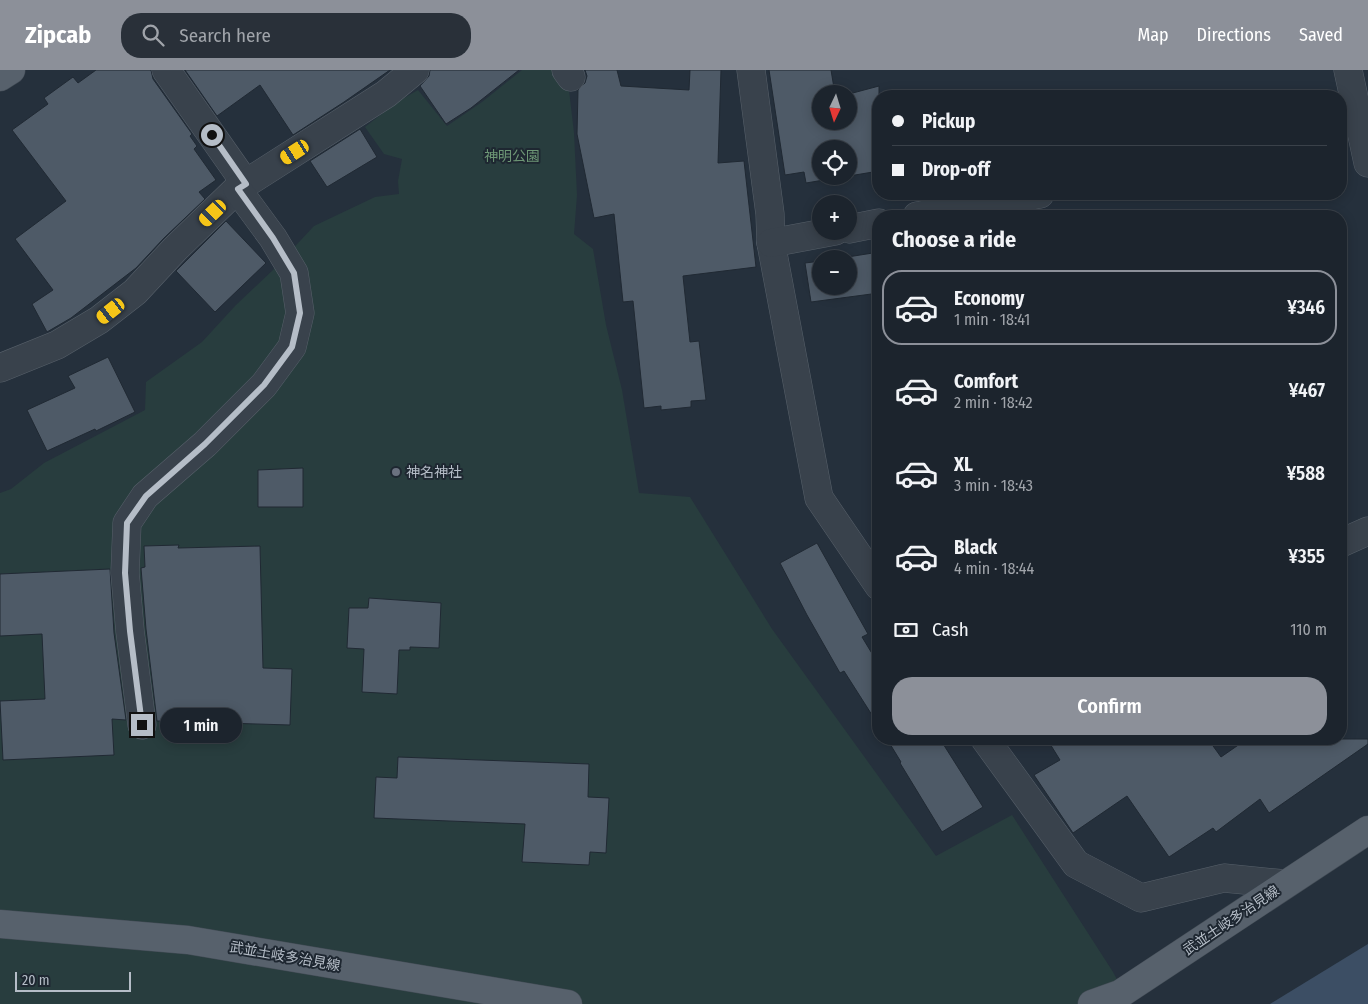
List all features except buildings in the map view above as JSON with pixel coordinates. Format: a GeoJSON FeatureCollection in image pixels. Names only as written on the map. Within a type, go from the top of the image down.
{"type":"FeatureCollection","features":[{"type":"Feature","properties":{"kind":"main road"},"geometry":{"type":"LineString","coordinates":[[0,77],[11,70]]}},
{"type":"Feature","properties":{"kind":"main road","name":"武並土岐多治見線"},"geometry":{"type":"LineString","coordinates":[[1092,1004],[1120,994],[1368,830]]}},
{"type":"Feature","properties":{"kind":"main road","name":"武並土岐多治見線"},"geometry":{"type":"LineString","coordinates":[[0,924],[188,940],[568,1004]]}},
{"type":"Feature","properties":{"kind":"street"},"geometry":{"type":"LineString","coordinates":[[142,725],[125,573],[127,523],[146,496],[205,444],[264,385],[292,347],[300,313],[294,273],[242,186],[166,70]]}},
{"type":"Feature","properties":{"kind":"street"},"geometry":{"type":"LineString","coordinates":[[0,368],[57,344],[99,320],[135,292],[176,248],[242,186],[386,94],[416,70]]}},
{"type":"Feature","properties":{"kind":"street"},"geometry":{"type":"LineString","coordinates":[[751,70],[770,214],[771,243],[819,498],[872,576]]}},
{"type":"Feature","properties":{"kind":"street"},"geometry":{"type":"LineString","coordinates":[[1348,70],[1357,136],[1368,163]]}},
{"type":"Feature","properties":{"kind":"street"},"geometry":{"type":"LineString","coordinates":[[951,210],[1006,200]]}},
{"type":"Feature","properties":{"kind":"street"},"geometry":{"type":"LineString","coordinates":[[857,227],[872,224]]}},
{"type":"Feature","properties":{"kind":"street"},"geometry":{"type":"LineString","coordinates":[[771,243],[812,235]]}},
{"type":"Feature","properties":{"kind":"street"},"geometry":{"type":"LineString","coordinates":[[1347,540],[1368,531]]}},
{"type":"Feature","properties":{"kind":"street"},"geometry":{"type":"LineString","coordinates":[[989,745],[1076,864],[1141,898],[1224,878],[1285,884]]}},
{"type":"Feature","properties":{"kind":"green space","name":"神明公園"},"geometry":{"type":"Polygon","coordinates":[[[522,70],[554,70],[569,90],[574,133],[577,195],[574,234],[593,249],[606,325],[622,390],[639,493],[690,497],[772,629],[936,856],[1012,815],[1113,972],[1130,1004],[0,1004],[0,493],[11,489],[44,463],[145,410],[146,382],[202,342],[314,226],[375,197],[399,194],[398,181],[402,159],[384,154],[365,127],[397,102],[418,90],[447,126],[482,102],[522,70]]]}},
{"type":"Feature","properties":{"kind":"water"},"geometry":{"type":"Polygon","coordinates":[[[1368,944],[1368,1004],[1270,1004],[1368,944]]]}},
{"type":"Feature","properties":{"kind":"place","name":"神名神社"},"geometry":{"type":"Point","coordinates":[396,472]}},
{"type":"Feature","properties":{"kind":"route"},"geometry":{"type":"LineString","coordinates":[[142,725],[125,573],[127,523],[146,496],[205,444],[264,385],[292,347],[300,313],[294,273],[273,238],[238,189],[246,184],[212,135]]}}]}
